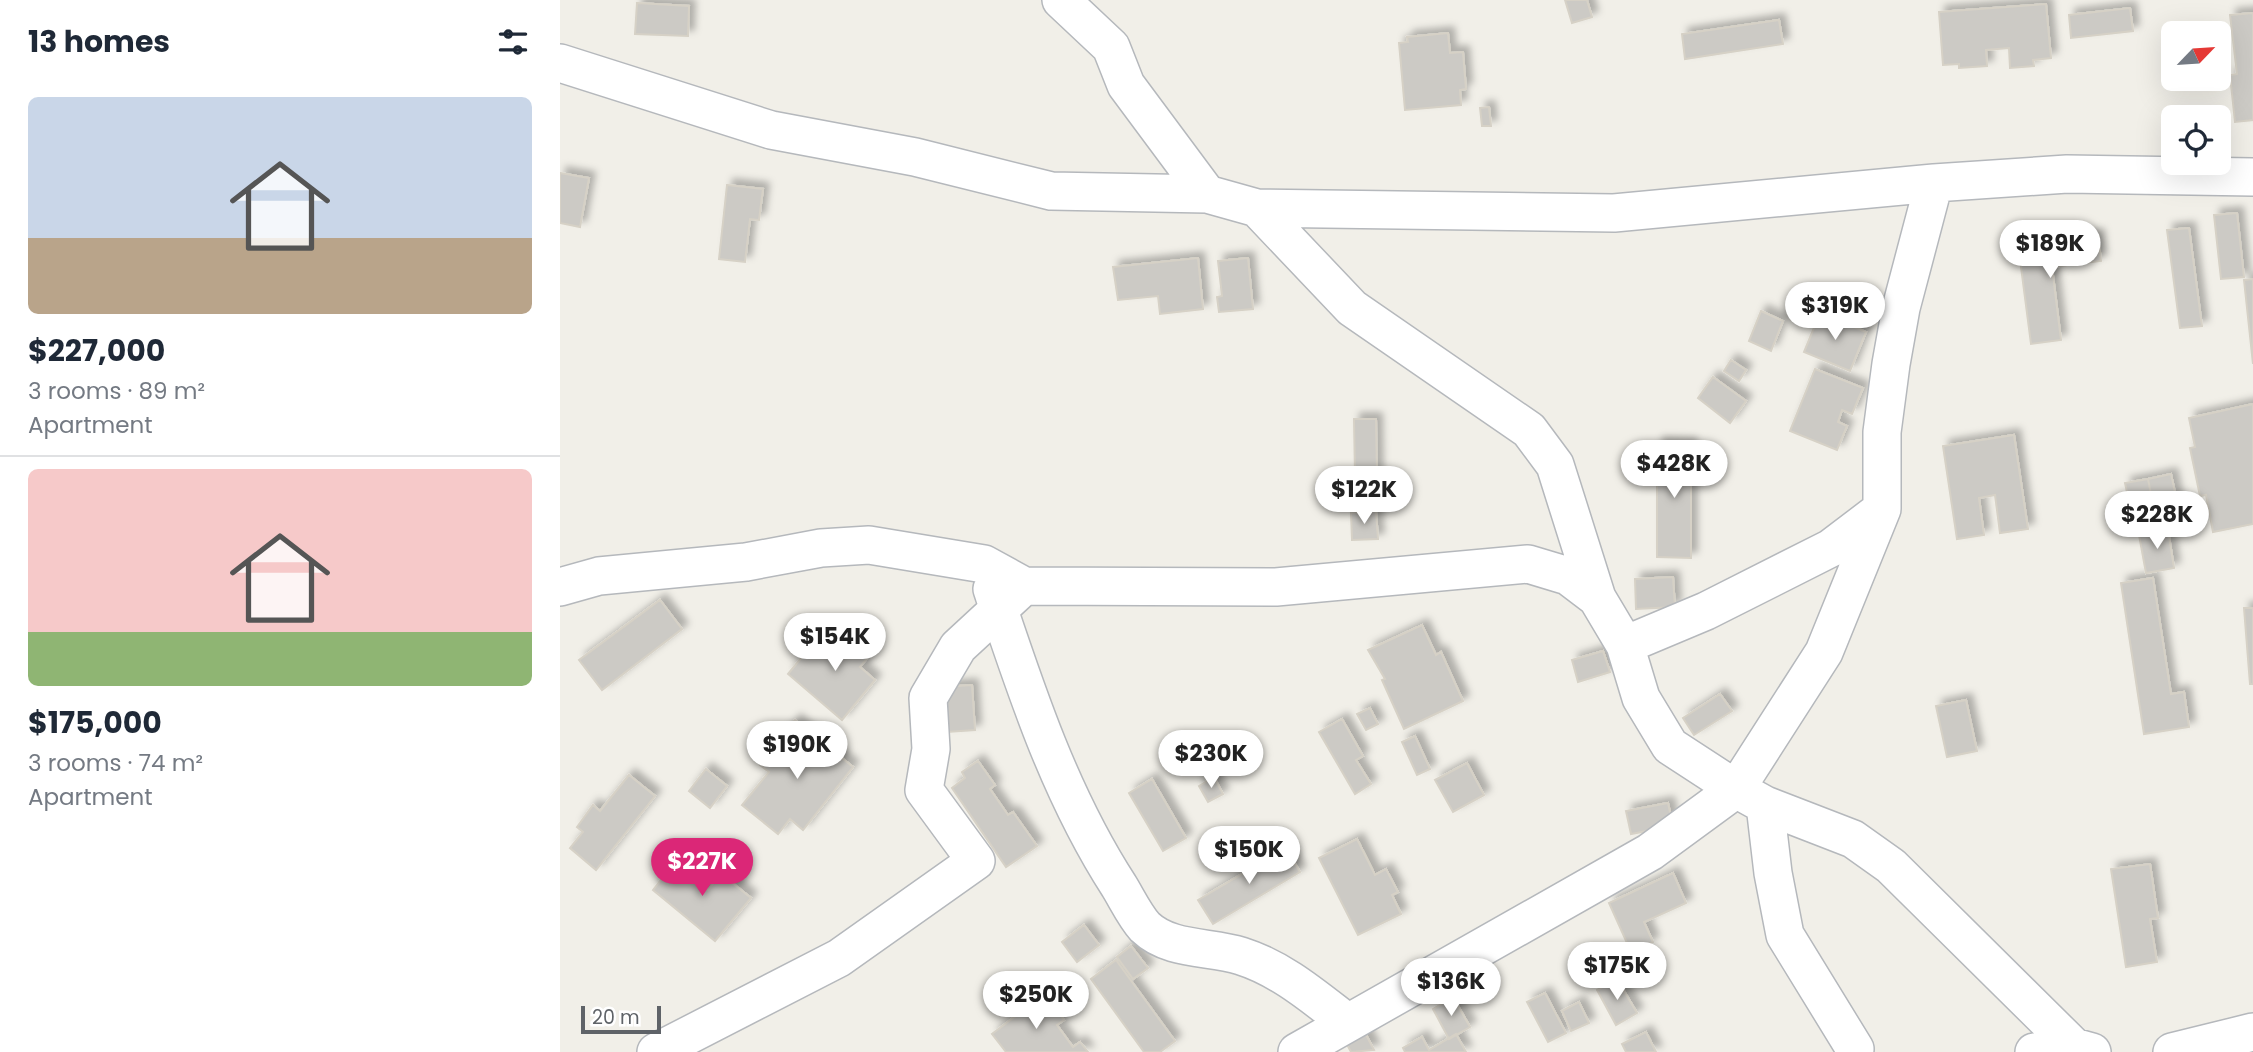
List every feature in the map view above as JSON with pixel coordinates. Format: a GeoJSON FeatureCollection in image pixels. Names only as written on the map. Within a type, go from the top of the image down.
{"type":"FeatureCollection","features":[{"type":"Feature","properties":{"kind":"street"},"geometry":{"type":"LineString","coordinates":[[1061,0],[1111,47],[1126,85],[1207,194]]}},
{"type":"Feature","properties":{"kind":"street"},"geometry":{"type":"LineString","coordinates":[[560,63],[771,130],[915,157],[1051,191],[1207,194],[1257,208],[1614,213],[1934,183],[2067,174],[2253,177]]}},
{"type":"Feature","properties":{"kind":"street"},"geometry":{"type":"LineString","coordinates":[[1297,1052],[1750,797],[1824,652],[1882,509],[1881,432],[1891,364],[1901,308],[1934,183]]}},
{"type":"Feature","properties":{"kind":"street"},"geometry":{"type":"LineString","coordinates":[[1257,208],[1352,308],[1529,430],[1555,465],[1597,598],[1625,645],[1641,698],[1670,746],[1750,797],[1853,839],[1891,866],[2083,1049]]}},
{"type":"Feature","properties":{"kind":"street"},"geometry":{"type":"LineString","coordinates":[[1625,645],[1706,611],[1831,548],[1882,509]]}},
{"type":"Feature","properties":{"kind":"street"},"geometry":{"type":"LineString","coordinates":[[560,587],[599,576],[746,562],[821,548],[869,545],[984,564],[1011,598],[1030,704],[1071,800],[1105,864],[1146,927],[1177,944],[1241,956],[1289,977],[1348,1023]]}},
{"type":"Feature","properties":{"kind":"street"},"geometry":{"type":"LineString","coordinates":[[656,1052],[839,958],[976,862],[924,790],[931,749],[928,698],[958,647],[1011,598],[1276,587],[1528,564],[1568,576],[1597,598]]}},
{"type":"Feature","properties":{"kind":"street"},"geometry":{"type":"LineString","coordinates":[[1750,797],[1773,873],[1785,935],[1854,1051]]}},
{"type":"Feature","properties":{"kind":"street"},"geometry":{"type":"LineString","coordinates":[[2172,1052],[2253,1032]]}},
{"type":"Feature","properties":{"kind":"street"},"geometry":{"type":"LineString","coordinates":[[2034,1052],[2083,1049]]}},
{"type":"Feature","properties":{"kind":"building"},"geometry":{"type":"Polygon","coordinates":[[[1565,0],[1587,0],[1592,17],[1572,23],[1565,0]]]}},
{"type":"Feature","properties":{"kind":"building"},"geometry":{"type":"Polygon","coordinates":[[[637,3],[689,6],[688,36],[635,34],[637,3]]]}},
{"type":"Feature","properties":{"kind":"building"},"geometry":{"type":"Polygon","coordinates":[[[2046,4],[2051,58],[2033,60],[2034,66],[2010,68],[2009,48],[1986,50],[1987,66],[1959,68],[1959,64],[1943,65],[1939,12],[2046,4]]]}},
{"type":"Feature","properties":{"kind":"building"},"geometry":{"type":"Polygon","coordinates":[[[2130,8],[2133,31],[2071,38],[2069,15],[2130,8]]]}},
{"type":"Feature","properties":{"kind":"building"},"geometry":{"type":"Polygon","coordinates":[[[2253,13],[2253,120],[2235,122],[2231,75],[2237,74],[2230,15],[2253,13]]]}},
{"type":"Feature","properties":{"kind":"building"},"geometry":{"type":"Polygon","coordinates":[[[1779,20],[1783,44],[1685,59],[1682,34],[1779,20]]]}},
{"type":"Feature","properties":{"kind":"building"},"geometry":{"type":"Polygon","coordinates":[[[1448,33],[1450,53],[1463,52],[1466,89],[1460,90],[1461,105],[1405,110],[1399,43],[1408,42],[1407,37],[1448,33]]]}},
{"type":"Feature","properties":{"kind":"building"},"geometry":{"type":"Polygon","coordinates":[[[1489,107],[1491,126],[1482,126],[1480,108],[1489,107]]]}},
{"type":"Feature","properties":{"kind":"building"},"geometry":{"type":"Polygon","coordinates":[[[560,173],[589,178],[580,227],[560,223],[560,173]]]}},
{"type":"Feature","properties":{"kind":"building"},"geometry":{"type":"Polygon","coordinates":[[[727,185],[763,189],[759,220],[750,219],[745,262],[719,259],[727,185]]]}},
{"type":"Feature","properties":{"kind":"building"},"geometry":{"type":"Polygon","coordinates":[[[2237,213],[2244,277],[2221,279],[2214,215],[2237,213]]]}},
{"type":"Feature","properties":{"kind":"building"},"geometry":{"type":"Polygon","coordinates":[[[2189,228],[2202,326],[2180,328],[2167,230],[2189,228]]]}},
{"type":"Feature","properties":{"kind":"building"},"geometry":{"type":"Polygon","coordinates":[[[2098,235],[2101,261],[2052,267],[2061,340],[2031,344],[2018,244],[2098,235]]]}},
{"type":"Feature","properties":{"kind":"building"},"geometry":{"type":"Polygon","coordinates":[[[1198,258],[1203,309],[1160,314],[1158,296],[1118,300],[1113,267],[1198,258]]]}},
{"type":"Feature","properties":{"kind":"building"},"geometry":{"type":"Polygon","coordinates":[[[1248,258],[1253,309],[1219,312],[1217,297],[1222,296],[1218,261],[1248,258]]]}},
{"type":"Feature","properties":{"kind":"building"},"geometry":{"type":"Polygon","coordinates":[[[2253,279],[2253,364],[2244,280],[2253,279]]]}},
{"type":"Feature","properties":{"kind":"building"},"geometry":{"type":"Polygon","coordinates":[[[1761,311],[1783,321],[1771,351],[1749,341],[1761,311]]]}},
{"type":"Feature","properties":{"kind":"building"},"geometry":{"type":"Polygon","coordinates":[[[1820,313],[1866,332],[1850,371],[1804,352],[1820,313]]]}},
{"type":"Feature","properties":{"kind":"building"},"geometry":{"type":"Polygon","coordinates":[[[1731,360],[1746,370],[1739,381],[1724,371],[1731,360]]]}},
{"type":"Feature","properties":{"kind":"building"},"geometry":{"type":"Polygon","coordinates":[[[1815,369],[1863,388],[1852,414],[1842,410],[1838,422],[1847,426],[1837,450],[1790,431],[1815,369]]]}},
{"type":"Feature","properties":{"kind":"building"},"geometry":{"type":"Polygon","coordinates":[[[1713,377],[1746,401],[1730,423],[1698,398],[1713,377]]]}},
{"type":"Feature","properties":{"kind":"building"},"geometry":{"type":"Polygon","coordinates":[[[2253,404],[2253,524],[2213,532],[2206,495],[2200,496],[2190,448],[2195,447],[2189,418],[2253,404]]]}},
{"type":"Feature","properties":{"kind":"building"},"geometry":{"type":"Polygon","coordinates":[[[1354,419],[1376,419],[1377,477],[1355,477],[1354,419]]]}},
{"type":"Feature","properties":{"kind":"building"},"geometry":{"type":"Polygon","coordinates":[[[2014,435],[2028,529],[2000,533],[1995,495],[1979,498],[1984,535],[1957,539],[1943,446],[2014,435]]]}},
{"type":"Feature","properties":{"kind":"building"},"geometry":{"type":"Polygon","coordinates":[[[1657,443],[1691,444],[1691,558],[1657,557],[1657,443]]]}},
{"type":"Feature","properties":{"kind":"building"},"geometry":{"type":"Polygon","coordinates":[[[2171,474],[2181,520],[2157,525],[2148,479],[2171,474]]]}},
{"type":"Feature","properties":{"kind":"building"},"geometry":{"type":"Polygon","coordinates":[[[2148,479],[2157,525],[2135,529],[2125,483],[2148,479]]]}},
{"type":"Feature","properties":{"kind":"building"},"geometry":{"type":"Polygon","coordinates":[[[1376,511],[1378,539],[1352,540],[1351,513],[1376,511]]]}},
{"type":"Feature","properties":{"kind":"building"},"geometry":{"type":"Polygon","coordinates":[[[2168,530],[2174,568],[2146,573],[2139,535],[2168,530]]]}},
{"type":"Feature","properties":{"kind":"building"},"geometry":{"type":"Polygon","coordinates":[[[1673,577],[1675,607],[1636,609],[1635,579],[1673,577]]]}},
{"type":"Feature","properties":{"kind":"building"},"geometry":{"type":"Polygon","coordinates":[[[2153,578],[2171,694],[2184,692],[2189,727],[2144,734],[2121,583],[2153,578]]]}},
{"type":"Feature","properties":{"kind":"building"},"geometry":{"type":"Polygon","coordinates":[[[660,600],[682,629],[602,690],[579,660],[660,600]]]}},
{"type":"Feature","properties":{"kind":"building"},"geometry":{"type":"Polygon","coordinates":[[[2244,608],[2253,608],[2253,684],[2250,684],[2244,608]]]}},
{"type":"Feature","properties":{"kind":"building"},"geometry":{"type":"Polygon","coordinates":[[[1422,625],[1436,655],[1441,652],[1463,701],[1404,729],[1382,680],[1385,679],[1368,650],[1422,625]]]}},
{"type":"Feature","properties":{"kind":"building"},"geometry":{"type":"Polygon","coordinates":[[[849,631],[873,651],[860,667],[875,680],[842,720],[788,674],[821,634],[836,647],[849,631]]]}},
{"type":"Feature","properties":{"kind":"building"},"geometry":{"type":"Polygon","coordinates":[[[1603,651],[1610,672],[1578,682],[1572,660],[1603,651]]]}},
{"type":"Feature","properties":{"kind":"building"},"geometry":{"type":"Polygon","coordinates":[[[972,685],[975,730],[947,732],[943,687],[972,685]]]}},
{"type":"Feature","properties":{"kind":"building"},"geometry":{"type":"Polygon","coordinates":[[[1720,694],[1732,711],[1694,735],[1683,718],[1720,694]]]}},
{"type":"Feature","properties":{"kind":"building"},"geometry":{"type":"Polygon","coordinates":[[[1966,700],[1977,751],[1947,757],[1936,706],[1966,700]]]}},
{"type":"Feature","properties":{"kind":"building"},"geometry":{"type":"Polygon","coordinates":[[[1370,708],[1378,724],[1366,730],[1357,714],[1370,708]]]}},
{"type":"Feature","properties":{"kind":"building"},"geometry":{"type":"Polygon","coordinates":[[[1342,719],[1363,756],[1356,760],[1371,784],[1355,794],[1319,732],[1342,719]]]}},
{"type":"Feature","properties":{"kind":"building"},"geometry":{"type":"Polygon","coordinates":[[[795,720],[853,767],[803,830],[790,819],[778,834],[742,805],[769,772],[760,765],[773,748],[795,766],[800,759],[778,741],[795,720]]]}},
{"type":"Feature","properties":{"kind":"building"},"geometry":{"type":"Polygon","coordinates":[[[1415,736],[1430,769],[1417,775],[1402,742],[1415,736]]]}},
{"type":"Feature","properties":{"kind":"building"},"geometry":{"type":"Polygon","coordinates":[[[978,761],[995,785],[990,789],[1008,815],[1013,812],[1037,846],[1006,867],[952,788],[965,778],[962,772],[978,761]]]}},
{"type":"Feature","properties":{"kind":"building"},"geometry":{"type":"Polygon","coordinates":[[[1467,763],[1484,795],[1453,812],[1435,780],[1467,763]]]}},
{"type":"Feature","properties":{"kind":"building"},"geometry":{"type":"Polygon","coordinates":[[[706,769],[727,786],[710,808],[689,791],[706,769]]]}},
{"type":"Feature","properties":{"kind":"building"},"geometry":{"type":"Polygon","coordinates":[[[629,775],[655,796],[596,870],[570,848],[583,832],[577,827],[593,805],[600,811],[629,775]]]}},
{"type":"Feature","properties":{"kind":"building"},"geometry":{"type":"Polygon","coordinates":[[[1214,777],[1223,794],[1208,802],[1199,786],[1214,777]]]}},
{"type":"Feature","properties":{"kind":"building"},"geometry":{"type":"Polygon","coordinates":[[[1152,779],[1186,838],[1163,851],[1129,793],[1152,779]]]}},
{"type":"Feature","properties":{"kind":"building"},"geometry":{"type":"Polygon","coordinates":[[[1668,803],[1673,826],[1631,834],[1626,811],[1668,803]]]}},
{"type":"Feature","properties":{"kind":"building"},"geometry":{"type":"Polygon","coordinates":[[[1357,839],[1375,875],[1386,869],[1398,892],[1392,895],[1401,914],[1358,935],[1319,858],[1357,839]]]}},
{"type":"Feature","properties":{"kind":"building"},"geometry":{"type":"Polygon","coordinates":[[[1286,848],[1300,872],[1213,924],[1198,900],[1286,848]]]}},
{"type":"Feature","properties":{"kind":"building"},"geometry":{"type":"Polygon","coordinates":[[[681,854],[701,870],[694,879],[708,890],[721,874],[751,898],[715,941],[653,890],[681,854]]]}},
{"type":"Feature","properties":{"kind":"building"},"geometry":{"type":"Polygon","coordinates":[[[2150,864],[2158,918],[2150,919],[2157,962],[2126,967],[2111,869],[2150,864]]]}},
{"type":"Feature","properties":{"kind":"building"},"geometry":{"type":"Polygon","coordinates":[[[1673,873],[1686,903],[1644,922],[1653,942],[1631,952],[1609,903],[1673,873]]]}},
{"type":"Feature","properties":{"kind":"building"},"geometry":{"type":"Polygon","coordinates":[[[1084,925],[1099,945],[1077,962],[1062,942],[1084,925]]]}},
{"type":"Feature","properties":{"kind":"building"},"geometry":{"type":"Polygon","coordinates":[[[1131,946],[1148,968],[1133,979],[1117,957],[1131,946]]]}},
{"type":"Feature","properties":{"kind":"building"},"geometry":{"type":"Polygon","coordinates":[[[1116,960],[1175,1041],[1160,1052],[1144,1052],[1091,979],[1116,960]]]}},
{"type":"Feature","properties":{"kind":"building"},"geometry":{"type":"Polygon","coordinates":[[[1617,979],[1637,1013],[1616,1025],[1597,990],[1617,979]]]}},
{"type":"Feature","properties":{"kind":"building"},"geometry":{"type":"Polygon","coordinates":[[[1545,993],[1566,1033],[1548,1042],[1527,1002],[1545,993]]]}},
{"type":"Feature","properties":{"kind":"building"},"geometry":{"type":"Polygon","coordinates":[[[1045,994],[1064,1020],[1057,1025],[1073,1047],[1080,1042],[1088,1052],[1006,1052],[992,1034],[1045,994]]]}},
{"type":"Feature","properties":{"kind":"building"},"geometry":{"type":"Polygon","coordinates":[[[1453,997],[1470,1027],[1449,1039],[1433,1009],[1453,997]]]}},
{"type":"Feature","properties":{"kind":"building"},"geometry":{"type":"Polygon","coordinates":[[[1579,1002],[1589,1023],[1571,1031],[1562,1011],[1579,1002]]]}},
{"type":"Feature","properties":{"kind":"building"},"geometry":{"type":"Polygon","coordinates":[[[1362,1027],[1374,1050],[1351,1052],[1343,1037],[1362,1027]]]}},
{"type":"Feature","properties":{"kind":"building"},"geometry":{"type":"Polygon","coordinates":[[[1646,1032],[1656,1052],[1626,1052],[1622,1044],[1646,1032]]]}},
{"type":"Feature","properties":{"kind":"building"},"geometry":{"type":"Polygon","coordinates":[[[1456,1034],[1466,1052],[1405,1052],[1403,1048],[1422,1037],[1429,1050],[1456,1034]]]}}]}
